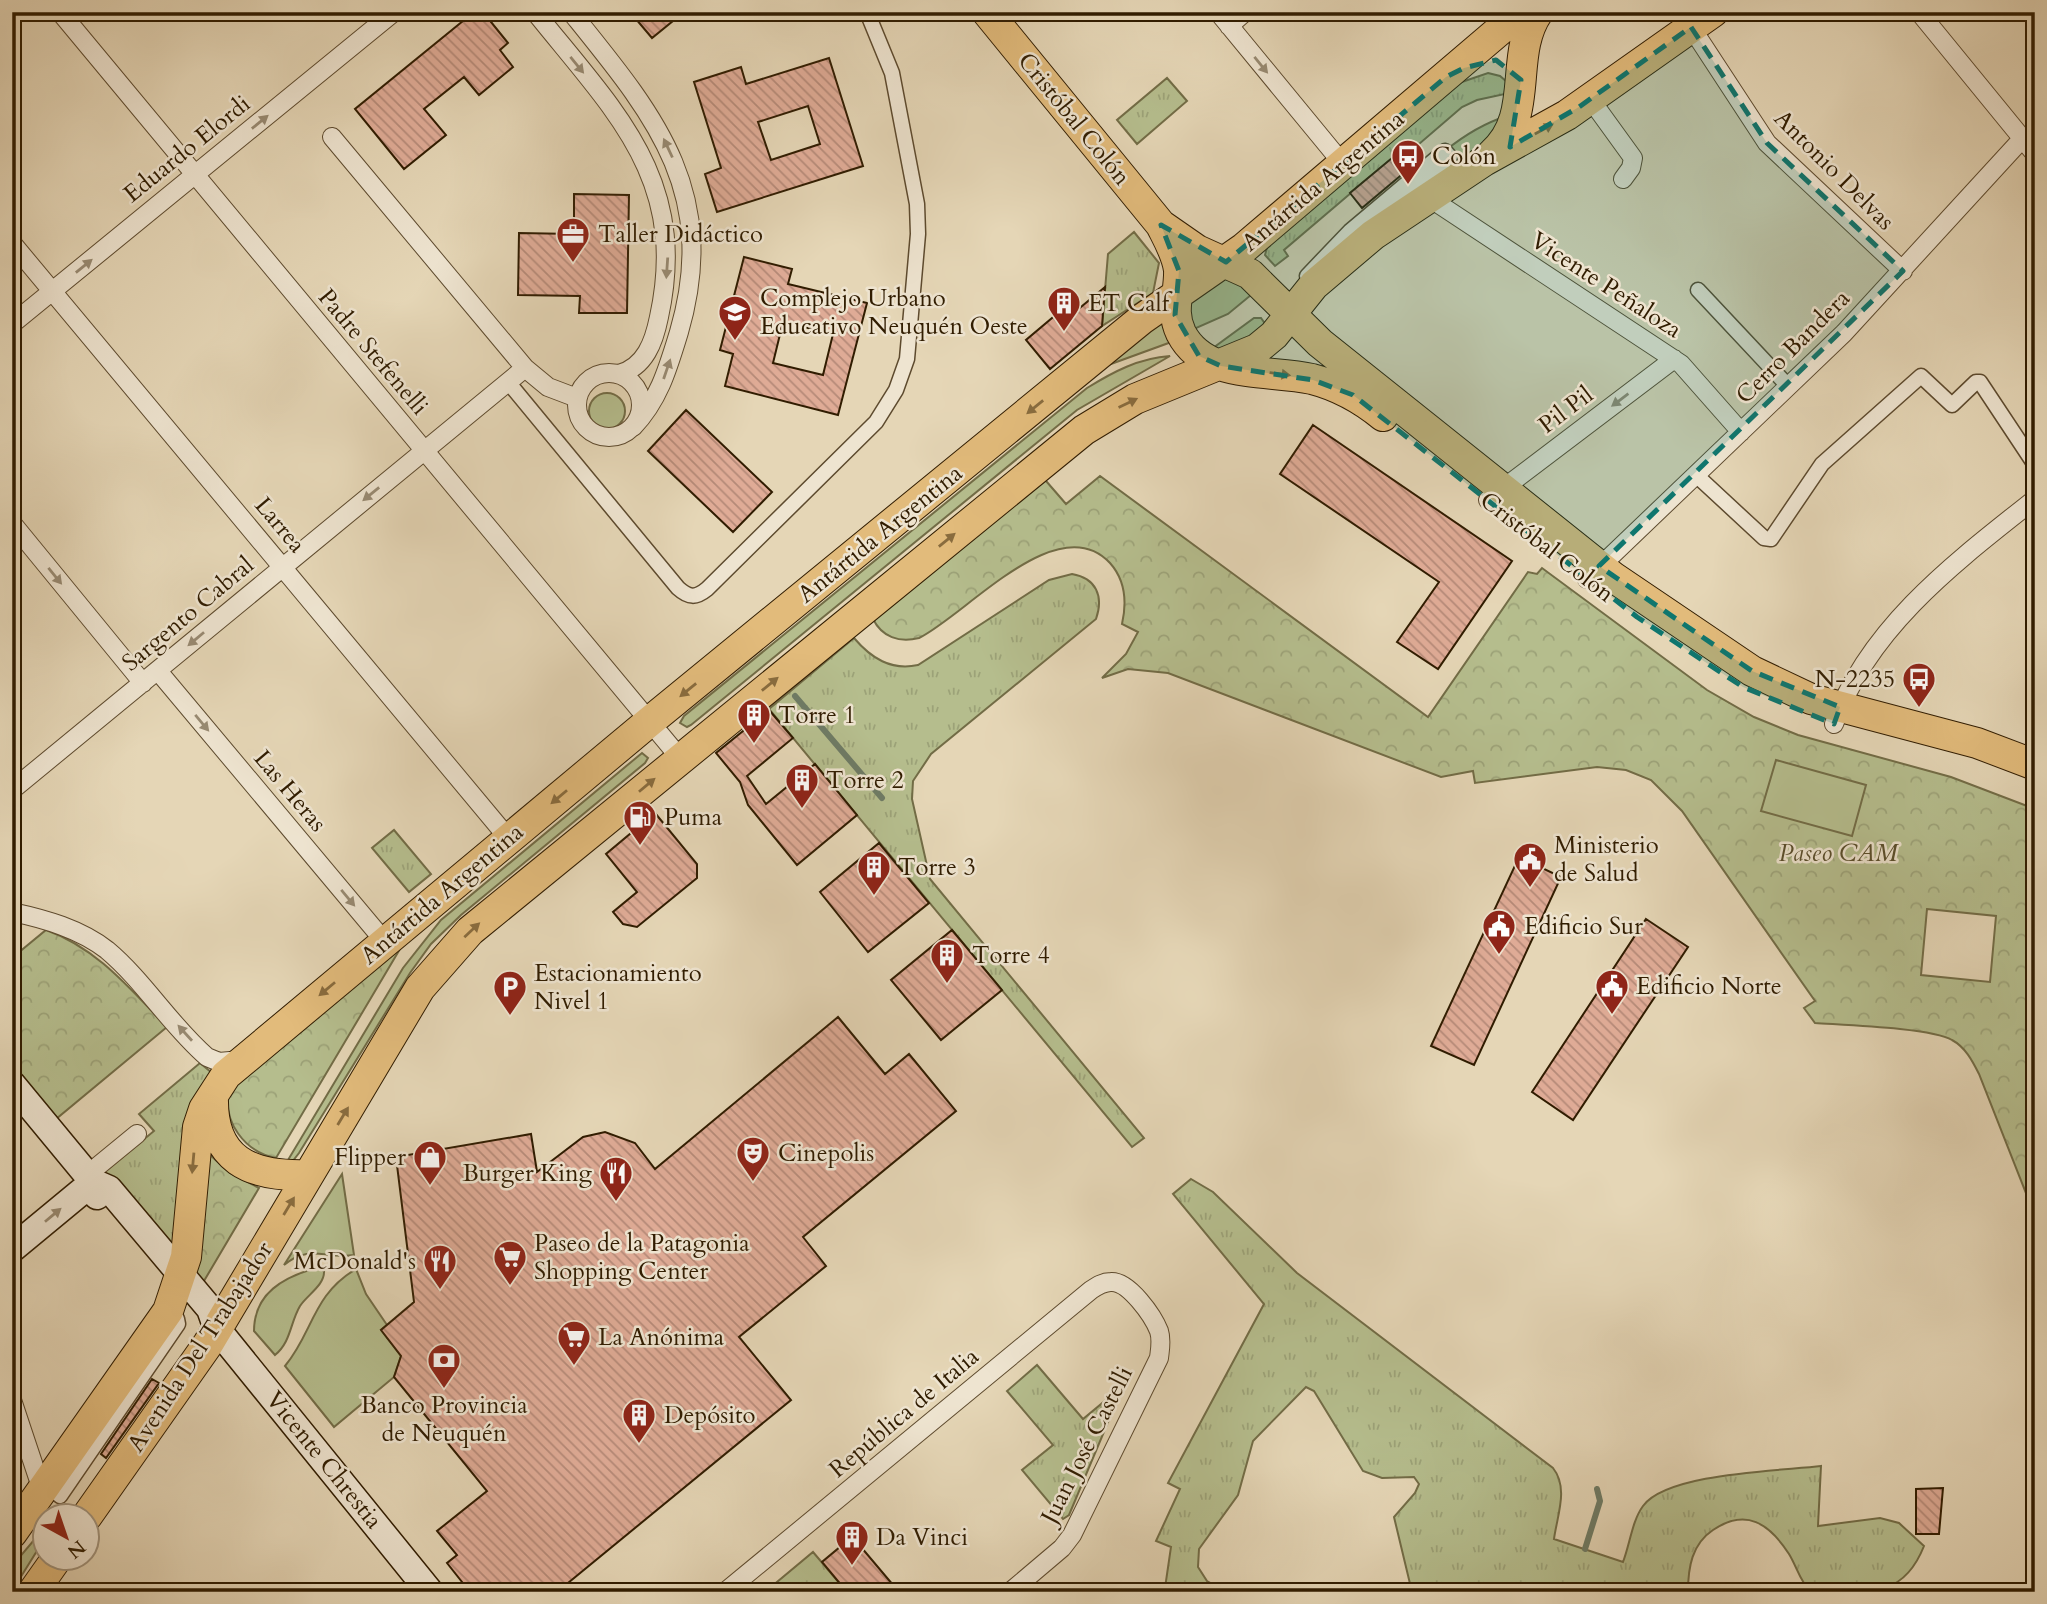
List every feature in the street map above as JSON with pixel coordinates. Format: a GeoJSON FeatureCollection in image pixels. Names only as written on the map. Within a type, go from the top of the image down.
{"type":"FeatureCollection","features":[{"type":"Feature","properties":{"kind":"main road","name":"Cristóbal Colón"},"geometry":{"type":"LineString","coordinates":[[987,12],[1161,225],[1178,264],[1175,316],[1186,342],[1199,356],[1222,366],[1306,378],[1353,395],[1495,495]]}},
{"type":"Feature","properties":{"kind":"main road","name":"Antártida Argentina"},"geometry":{"type":"LineString","coordinates":[[241,1060],[649,722],[1175,296],[1226,262],[1521,12]]}},
{"type":"Feature","properties":{"kind":"main road"},"geometry":{"type":"LineString","coordinates":[[1484,161],[1502,145],[1513,129],[1525,45],[1538,12]]}},
{"type":"Feature","properties":{"kind":"main road"},"geometry":{"type":"LineString","coordinates":[[1299,322],[1314,285],[1373,234],[1484,161],[1543,130],[1591,100],[1702,20]]}},
{"type":"Feature","properties":{"kind":"main road"},"geometry":{"type":"LineString","coordinates":[[1446,77],[1473,64],[1496,60],[1509,65],[1521,80]]}},
{"type":"Feature","properties":{"kind":"main road","name":"Cristóbal Colón"},"geometry":{"type":"LineString","coordinates":[[1161,225],[1197,250],[1226,262],[1258,281],[1299,322],[1495,495],[1593,573],[1646,602],[1752,671],[1837,715],[1976,761],[2035,785]]}},
{"type":"Feature","properties":{"kind":"main road","name":"Antártida Argentina"},"geometry":{"type":"LineString","coordinates":[[308,1175],[406,1009],[435,968],[488,915],[1084,430],[1135,399],[1249,354],[1299,322]]}},
{"type":"Feature","properties":{"kind":"main road","name":"Cristóbal Colón"},"geometry":{"type":"LineString","coordinates":[[1837,715],[1978,743],[2035,765]]}},
{"type":"Feature","properties":{"kind":"main road","name":"Avenida Del Trabajador"},"geometry":{"type":"LineString","coordinates":[[12,1533],[51,1494],[162,1322],[179,1283],[189,1238],[194,1146],[204,1109],[213,1092],[241,1060]]}},
{"type":"Feature","properties":{"kind":"main road","name":"Vicente Chrestia"},"geometry":{"type":"LineString","coordinates":[[12,1084],[90,1178],[109,1189],[179,1283],[202,1322],[217,1329],[430,1592]]}},
{"type":"Feature","properties":{"kind":"main road"},"geometry":{"type":"LineString","coordinates":[[213,1092],[216,1129],[228,1152],[238,1161],[262,1172],[308,1175]]}},
{"type":"Feature","properties":{"kind":"main road","name":"Avenida Del Trabajador"},"geometry":{"type":"LineString","coordinates":[[94,1502],[217,1329],[308,1175]]}},
{"type":"Feature","properties":{"kind":"main road"},"geometry":{"type":"LineString","coordinates":[[12,1249],[90,1178]]}},
{"type":"Feature","properties":{"kind":"main road"},"geometry":{"type":"LineString","coordinates":[[33,1592],[48,1572]]}},
{"type":"Feature","properties":{"kind":"street","name":"Padre Stefenelli"},"geometry":{"type":"LineString","coordinates":[[60,12],[680,758]]}},
{"type":"Feature","properties":{"kind":"street","name":"Eduardo Elordi"},"geometry":{"type":"LineString","coordinates":[[12,324],[394,12]]}},
{"type":"Feature","properties":{"kind":"street"},"geometry":{"type":"LineString","coordinates":[[535,12],[602,96],[647,166],[665,218],[667,271],[657,326],[638,365],[619,374],[597,375],[581,388],[577,398],[579,419],[594,434],[615,437],[633,427],[653,404],[659,391],[681,324],[691,270],[689,215],[666,141],[625,79],[571,12]]}},
{"type":"Feature","properties":{"kind":"street"},"geometry":{"type":"LineString","coordinates":[[508,382],[678,588],[691,596],[699,596],[707,589],[865,434],[896,390],[907,359],[918,227],[915,191],[892,73],[867,12]]}},
{"type":"Feature","properties":{"kind":"street"},"geometry":{"type":"LineString","coordinates":[[1245,12],[1224,19],[1343,164]]}},
{"type":"Feature","properties":{"kind":"street"},"geometry":{"type":"LineString","coordinates":[[1919,12],[2035,154]]}},
{"type":"Feature","properties":{"kind":"street","name":"Antonio Delvas"},"geometry":{"type":"LineString","coordinates":[[1702,20],[1767,143],[1903,271]]}},
{"type":"Feature","properties":{"kind":"street"},"geometry":{"type":"LineString","coordinates":[[602,96],[625,79]]}},
{"type":"Feature","properties":{"kind":"street"},"geometry":{"type":"LineString","coordinates":[[1591,100],[1633,159],[1631,168],[1623,179]]}},
{"type":"Feature","properties":{"kind":"street"},"geometry":{"type":"LineString","coordinates":[[332,137],[525,368],[548,387],[577,398]]}},
{"type":"Feature","properties":{"kind":"street","name":"Cerro Bandera"},"geometry":{"type":"LineString","coordinates":[[1593,573],[1790,387],[1903,271],[2022,139]]}},
{"type":"Feature","properties":{"kind":"street"},"geometry":{"type":"LineString","coordinates":[[1445,151],[1450,157],[1307,276],[1350,231],[1445,151]]}},
{"type":"Feature","properties":{"kind":"street","name":"Vicente Peñaloza"},"geometry":{"type":"LineString","coordinates":[[1428,197],[1674,359],[1695,376],[1741,432]]}},
{"type":"Feature","properties":{"kind":"street"},"geometry":{"type":"LineString","coordinates":[[665,218],[689,215]]}},
{"type":"Feature","properties":{"kind":"street","name":"Larrea"},"geometry":{"type":"LineString","coordinates":[[12,243],[509,839]]}},
{"type":"Feature","properties":{"kind":"street"},"geometry":{"type":"LineString","coordinates":[[1699,290],[1790,387]]}},
{"type":"Feature","properties":{"kind":"street","name":"Pil Pil"},"geometry":{"type":"LineString","coordinates":[[1495,495],[1674,359]]}},
{"type":"Feature","properties":{"kind":"street","name":"Sargento Cabral"},"geometry":{"type":"LineString","coordinates":[[12,790],[525,368]]}},
{"type":"Feature","properties":{"kind":"street"},"geometry":{"type":"LineString","coordinates":[[619,374],[628,379],[640,397],[639,418],[633,427]]}},
{"type":"Feature","properties":{"kind":"street"},"geometry":{"type":"LineString","coordinates":[[1696,475],[1764,538],[1771,539],[1822,464],[1921,376],[1928,379],[1950,404],[1976,382],[1980,382],[2035,465]]}},
{"type":"Feature","properties":{"kind":"street"},"geometry":{"type":"LineString","coordinates":[[1837,715],[1851,685],[1915,600],[1966,554],[2035,499]]}},
{"type":"Feature","properties":{"kind":"street"},"geometry":{"type":"LineString","coordinates":[[12,523],[143,683]]}},
{"type":"Feature","properties":{"kind":"street","name":"Las Heras"},"geometry":{"type":"LineString","coordinates":[[158,671],[384,942]]}},
{"type":"Feature","properties":{"kind":"street"},"geometry":{"type":"LineString","coordinates":[[12,912],[51,921],[93,941],[119,961],[207,1057],[219,1062],[241,1060]]}},
{"type":"Feature","properties":{"kind":"street"},"geometry":{"type":"LineString","coordinates":[[90,1178],[137,1134]]}},
{"type":"Feature","properties":{"kind":"street","name":"República de Italia"},"geometry":{"type":"LineString","coordinates":[[725,1592],[1091,1290],[1110,1282],[1118,1283],[1131,1293],[1153,1321],[1161,1339]]}},
{"type":"Feature","properties":{"kind":"street"},"geometry":{"type":"LineString","coordinates":[[177,1318],[178,1324],[51,1494],[171,1319],[177,1318]]}},
{"type":"Feature","properties":{"kind":"street"},"geometry":{"type":"LineString","coordinates":[[198,1336],[203,1336],[204,1341],[86,1514],[77,1507],[198,1336]]}},
{"type":"Feature","properties":{"kind":"street","name":"Juan José Castelli"},"geometry":{"type":"LineString","coordinates":[[1010,1592],[1062,1548],[1072,1535],[1159,1358],[1161,1339]]}},
{"type":"Feature","properties":{"kind":"street"},"geometry":{"type":"LineString","coordinates":[[12,1400],[51,1494]]}},
{"type":"Feature","properties":{"kind":"highlighted area"},"geometry":{"type":"Polygon","coordinates":[[[1691,27],[1767,143],[1903,271],[1599,566],[1752,671],[1840,707],[1834,724],[1743,687],[1637,617],[1353,395],[1313,380],[1221,366],[1199,356],[1175,315],[1179,271],[1161,225],[1226,262],[1446,77],[1464,68],[1496,60],[1521,80],[1510,147],[1579,107],[1691,27]]]}},
{"type":"Feature","properties":{"kind":"green space"},"geometry":{"type":"Polygon","coordinates":[[[1488,73],[1500,76],[1507,82],[1505,94],[1477,100],[1462,107],[1397,163],[1392,158],[1284,250],[1288,256],[1275,266],[1265,255],[1268,244],[1456,84],[1488,73]]]}},
{"type":"Feature","properties":{"kind":"green space"},"geometry":{"type":"Polygon","coordinates":[[[1167,78],[1187,101],[1137,144],[1117,120],[1167,78]]]}},
{"type":"Feature","properties":{"kind":"green space"},"geometry":{"type":"Polygon","coordinates":[[[1507,116],[1484,146],[1458,160],[1373,221],[1451,146],[1468,134],[1507,116]]]}},
{"type":"Feature","properties":{"kind":"green space"},"geometry":{"type":"Polygon","coordinates":[[[1134,232],[1159,263],[1153,293],[1102,326],[1108,254],[1134,232]]]}},
{"type":"Feature","properties":{"kind":"green space"},"geometry":{"type":"Polygon","coordinates":[[[1234,278],[1251,295],[1228,314],[1194,329],[1185,305],[1218,279],[1234,278]]]}},
{"type":"Feature","properties":{"kind":"green space"},"geometry":{"type":"Polygon","coordinates":[[[1166,309],[1174,341],[1089,372],[1166,309]]]}},
{"type":"Feature","properties":{"kind":"green space"},"geometry":{"type":"Polygon","coordinates":[[[1254,318],[1261,318],[1266,325],[1231,352],[1213,348],[1254,318]]]}},
{"type":"Feature","properties":{"kind":"green space"},"geometry":{"type":"Polygon","coordinates":[[[1170,356],[1077,410],[691,725],[687,727],[680,723],[684,716],[1087,388],[1127,367],[1170,356]]]}},
{"type":"Feature","properties":{"kind":"green space"},"geometry":{"type":"Polygon","coordinates":[[[607,393],[620,398],[625,411],[620,424],[607,429],[594,424],[589,411],[594,398],[607,393]]]}},
{"type":"Feature","properties":{"kind":"green space","name":"Paseo CAM"},"geometry":{"type":"Polygon","coordinates":[[[1040,474],[1066,504],[1100,476],[1428,717],[1528,572],[1537,574],[1542,568],[1707,690],[1754,717],[1798,735],[1951,777],[2035,809],[2035,1216],[1979,1074],[1964,1050],[1952,1040],[1926,1033],[1815,1023],[1804,1008],[1815,1001],[1682,811],[1651,780],[1626,770],[1597,767],[1475,783],[1473,771],[1441,777],[1168,673],[1128,669],[1102,678],[1126,654],[1138,632],[1122,624],[1124,592],[1115,570],[1110,563],[1089,549],[1065,548],[1039,556],[986,589],[939,626],[919,638],[905,640],[892,637],[881,630],[873,619],[1040,474]],[[1927,909],[1921,975],[1990,982],[1996,916],[1927,909]]]}},
{"type":"Feature","properties":{"kind":"green space"},"geometry":{"type":"Polygon","coordinates":[[[1072,574],[1087,579],[1096,589],[1099,603],[1096,619],[931,754],[913,781],[912,799],[930,879],[1144,1138],[1132,1147],[769,709],[854,638],[867,652],[882,661],[899,666],[918,665],[1049,580],[1072,574]]]}},
{"type":"Feature","properties":{"kind":"green space"},"geometry":{"type":"Polygon","coordinates":[[[642,753],[648,758],[645,763],[461,915],[431,944],[410,973],[299,1153],[292,1162],[288,1160],[403,968],[441,920],[642,753]]]}},
{"type":"Feature","properties":{"kind":"green space"},"geometry":{"type":"Polygon","coordinates":[[[1776,760],[1866,785],[1852,836],[1761,811],[1776,760]]]}},
{"type":"Feature","properties":{"kind":"green space"},"geometry":{"type":"Polygon","coordinates":[[[394,830],[431,874],[409,892],[372,848],[394,830]]]}},
{"type":"Feature","properties":{"kind":"green space"},"geometry":{"type":"Polygon","coordinates":[[[416,922],[276,1158],[255,1149],[238,1134],[233,1124],[229,1113],[229,1090],[416,922]]]}},
{"type":"Feature","properties":{"kind":"green space"},"geometry":{"type":"Polygon","coordinates":[[[46,930],[81,947],[112,971],[167,1027],[56,1119],[12,1067],[12,958],[46,930]]]}},
{"type":"Feature","properties":{"kind":"green space"},"geometry":{"type":"Polygon","coordinates":[[[200,1063],[212,1073],[176,1248],[102,1174],[154,1131],[139,1114],[200,1063]]]}},
{"type":"Feature","properties":{"kind":"green space"},"geometry":{"type":"Polygon","coordinates":[[[209,1154],[230,1173],[259,1188],[201,1286],[192,1275],[209,1154]]]}},
{"type":"Feature","properties":{"kind":"green space"},"geometry":{"type":"Polygon","coordinates":[[[342,1174],[354,1255],[310,1253],[294,1258],[284,1265],[342,1174]]]}},
{"type":"Feature","properties":{"kind":"green space"},"geometry":{"type":"Polygon","coordinates":[[[1191,1179],[1213,1192],[1297,1273],[1553,1468],[1558,1476],[1561,1493],[1554,1539],[1623,1562],[1639,1512],[1656,1495],[1699,1480],[1725,1475],[1821,1466],[1818,1526],[1880,1518],[1899,1523],[1924,1546],[1915,1564],[1904,1577],[1878,1590],[1811,1592],[1801,1579],[1789,1554],[1773,1534],[1756,1522],[1736,1520],[1713,1530],[1700,1542],[1690,1565],[1688,1592],[1412,1592],[1394,1517],[1415,1493],[1419,1484],[1414,1477],[1382,1478],[1363,1471],[1314,1391],[1306,1387],[1253,1441],[1238,1495],[1199,1549],[1198,1567],[1207,1581],[1226,1592],[1161,1592],[1165,1588],[1171,1547],[1156,1541],[1180,1489],[1168,1483],[1264,1304],[1173,1194],[1191,1179]]]}},
{"type":"Feature","properties":{"kind":"green space"},"geometry":{"type":"Polygon","coordinates":[[[316,1268],[324,1271],[322,1281],[300,1306],[287,1338],[275,1355],[254,1331],[259,1306],[282,1282],[316,1268]]]}},
{"type":"Feature","properties":{"kind":"green space"},"geometry":{"type":"Polygon","coordinates":[[[356,1269],[366,1294],[387,1325],[381,1330],[401,1356],[394,1377],[334,1427],[285,1366],[330,1290],[356,1269]]]}},
{"type":"Feature","properties":{"kind":"green space"},"geometry":{"type":"Polygon","coordinates":[[[1037,1365],[1083,1419],[1112,1395],[1117,1401],[1069,1515],[1063,1519],[1022,1470],[1053,1445],[1007,1391],[1037,1365]]]}},
{"type":"Feature","properties":{"kind":"green space"},"geometry":{"type":"Polygon","coordinates":[[[32,1542],[32,1559],[12,1591],[12,1566],[32,1542]]]}},
{"type":"Feature","properties":{"kind":"green space"},"geometry":{"type":"Polygon","coordinates":[[[813,1552],[847,1592],[765,1592],[813,1552]]]}},
{"type":"Feature","properties":{"kind":"building"},"geometry":{"type":"Polygon","coordinates":[[[474,12],[483,12],[508,43],[500,50],[513,67],[479,95],[464,77],[424,109],[446,135],[404,169],[355,109],[474,12]]]}},
{"type":"Feature","properties":{"kind":"building"},"geometry":{"type":"Polygon","coordinates":[[[630,12],[684,12],[652,38],[630,12]]]}},
{"type":"Feature","properties":{"kind":"building"},"geometry":{"type":"Polygon","coordinates":[[[829,58],[863,166],[717,212],[705,174],[721,168],[694,82],[741,67],[746,84],[829,58]],[[808,106],[758,122],[771,160],[820,144],[808,106]]]}},
{"type":"Feature","properties":{"kind":"building"},"geometry":{"type":"Polygon","coordinates":[[[1392,158],[1405,172],[1362,208],[1350,193],[1392,158]]]}},
{"type":"Feature","properties":{"kind":"building","name":"Taller Didáctico"},"geometry":{"type":"Polygon","coordinates":[[[574,194],[629,195],[627,313],[579,313],[580,296],[518,295],[519,233],[574,234],[574,194]]]}},
{"type":"Feature","properties":{"kind":"building"},"geometry":{"type":"Polygon","coordinates":[[[744,257],[792,269],[788,284],[867,303],[838,415],[725,386],[733,354],[720,350],[744,257]],[[783,322],[773,363],[823,375],[833,334],[783,322]]]}},
{"type":"Feature","properties":{"kind":"building","name":"ET Calf"},"geometry":{"type":"Polygon","coordinates":[[[1105,287],[1102,326],[1050,369],[1026,340],[1058,313],[1064,321],[1105,287]]]}},
{"type":"Feature","properties":{"kind":"building"},"geometry":{"type":"Polygon","coordinates":[[[686,410],[772,492],[733,532],[648,451],[686,410]]]}},
{"type":"Feature","properties":{"kind":"building"},"geometry":{"type":"Polygon","coordinates":[[[1313,425],[1512,561],[1438,669],[1397,642],[1439,582],[1280,474],[1313,425]]]}},
{"type":"Feature","properties":{"kind":"building","name":"Torre 2"},"geometry":{"type":"Polygon","coordinates":[[[769,710],[793,738],[747,776],[766,804],[815,764],[857,815],[797,865],[748,805],[740,782],[716,753],[769,710]]]}},
{"type":"Feature","properties":{"kind":"building"},"geometry":{"type":"Polygon","coordinates":[[[655,813],[697,864],[697,878],[637,927],[623,924],[613,912],[637,892],[606,854],[655,813]]]}},
{"type":"Feature","properties":{"kind":"building","name":"Torre 3"},"geometry":{"type":"Polygon","coordinates":[[[879,843],[929,903],[868,952],[820,892],[879,843]]]}},
{"type":"Feature","properties":{"kind":"building","name":"Edificio Sur"},"geometry":{"type":"Polygon","coordinates":[[[1519,857],[1561,877],[1474,1065],[1431,1046],[1519,857]]]}},
{"type":"Feature","properties":{"kind":"building","name":"Edificio Norte"},"geometry":{"type":"Polygon","coordinates":[[[1646,919],[1688,947],[1573,1120],[1532,1092],[1646,919]]]}},
{"type":"Feature","properties":{"kind":"building","name":"Torre 4"},"geometry":{"type":"Polygon","coordinates":[[[952,930],[1002,990],[941,1040],[891,980],[952,930]]]}},
{"type":"Feature","properties":{"kind":"building"},"geometry":{"type":"Polygon","coordinates":[[[838,1017],[885,1074],[909,1054],[956,1111],[803,1237],[826,1266],[739,1337],[791,1400],[557,1592],[470,1592],[447,1563],[457,1555],[437,1531],[487,1491],[394,1377],[401,1356],[381,1330],[414,1302],[396,1157],[531,1134],[537,1172],[583,1137],[605,1132],[635,1143],[655,1169],[838,1017]]]}},
{"type":"Feature","properties":{"kind":"building"},"geometry":{"type":"Polygon","coordinates":[[[152,1379],[159,1383],[106,1458],[101,1454],[152,1379]]]}},
{"type":"Feature","properties":{"kind":"building"},"geometry":{"type":"Polygon","coordinates":[[[1943,1488],[1939,1534],[1916,1534],[1916,1489],[1943,1488]]]}},
{"type":"Feature","properties":{"kind":"building","name":"Da Vinci"},"geometry":{"type":"Polygon","coordinates":[[[852,1537],[899,1592],[847,1592],[822,1562],[852,1537]]]}},
{"type":"Feature","properties":{"kind":"waterway"},"geometry":{"type":"LineString","coordinates":[[795,696],[882,798]]}},
{"type":"Feature","properties":{"kind":"waterway"},"geometry":{"type":"LineString","coordinates":[[1585,1549],[1600,1501],[1597,1489]]}},
{"type":"Feature","properties":{"kind":"place","name":"Colón"},"geometry":{"type":"Point","coordinates":[1408,186]}},
{"type":"Feature","properties":{"kind":"place","name":"Taller Didáctico"},"geometry":{"type":"Point","coordinates":[573,264]}},
{"type":"Feature","properties":{"kind":"place","name":"ET Calf"},"geometry":{"type":"Point","coordinates":[1064,333]}},
{"type":"Feature","properties":{"kind":"place","name":"Complejo Urbano Educativo Neuquén Oeste"},"geometry":{"type":"Point","coordinates":[735,342]}},
{"type":"Feature","properties":{"kind":"place","name":"N-2235"},"geometry":{"type":"Point","coordinates":[1919,709]}},
{"type":"Feature","properties":{"kind":"place","name":"Torre 1"},"geometry":{"type":"Point","coordinates":[754,745]}},
{"type":"Feature","properties":{"kind":"place","name":"Torre 2"},"geometry":{"type":"Point","coordinates":[802,810]}},
{"type":"Feature","properties":{"kind":"place","name":"Puma"},"geometry":{"type":"Point","coordinates":[640,847]}},
{"type":"Feature","properties":{"kind":"place","name":"Ministerio de Salud"},"geometry":{"type":"Point","coordinates":[1530,889]}},
{"type":"Feature","properties":{"kind":"place","name":"Torre 3"},"geometry":{"type":"Point","coordinates":[874,897]}},
{"type":"Feature","properties":{"kind":"place","name":"Edificio Sur"},"geometry":{"type":"Point","coordinates":[1499,956]}},
{"type":"Feature","properties":{"kind":"place","name":"Torre 4"},"geometry":{"type":"Point","coordinates":[947,985]}},
{"type":"Feature","properties":{"kind":"place","name":"Edificio Norte"},"geometry":{"type":"Point","coordinates":[1612,1016]}},
{"type":"Feature","properties":{"kind":"place","name":"Estacionamiento Nivel 1"},"geometry":{"type":"Point","coordinates":[510,1017]}},
{"type":"Feature","properties":{"kind":"place","name":"Cinepolis"},"geometry":{"type":"Point","coordinates":[753,1183]}},
{"type":"Feature","properties":{"kind":"place","name":"Flipper"},"geometry":{"type":"Point","coordinates":[430,1187]}},
{"type":"Feature","properties":{"kind":"place","name":"Burger King"},"geometry":{"type":"Point","coordinates":[616,1203]}},
{"type":"Feature","properties":{"kind":"place","name":"Paseo de la Patagonia Shopping Center"},"geometry":{"type":"Point","coordinates":[510,1287]}},
{"type":"Feature","properties":{"kind":"place","name":"McDonald's"},"geometry":{"type":"Point","coordinates":[440,1291]}},
{"type":"Feature","properties":{"kind":"place","name":"La Anónima"},"geometry":{"type":"Point","coordinates":[574,1367]}},
{"type":"Feature","properties":{"kind":"place","name":"Banco Provincia de Neuquén"},"geometry":{"type":"Point","coordinates":[444,1390]}},
{"type":"Feature","properties":{"kind":"place","name":"Depósito"},"geometry":{"type":"Point","coordinates":[639,1445]}},
{"type":"Feature","properties":{"kind":"place","name":"Da Vinci"},"geometry":{"type":"Point","coordinates":[852,1567]}}]}
